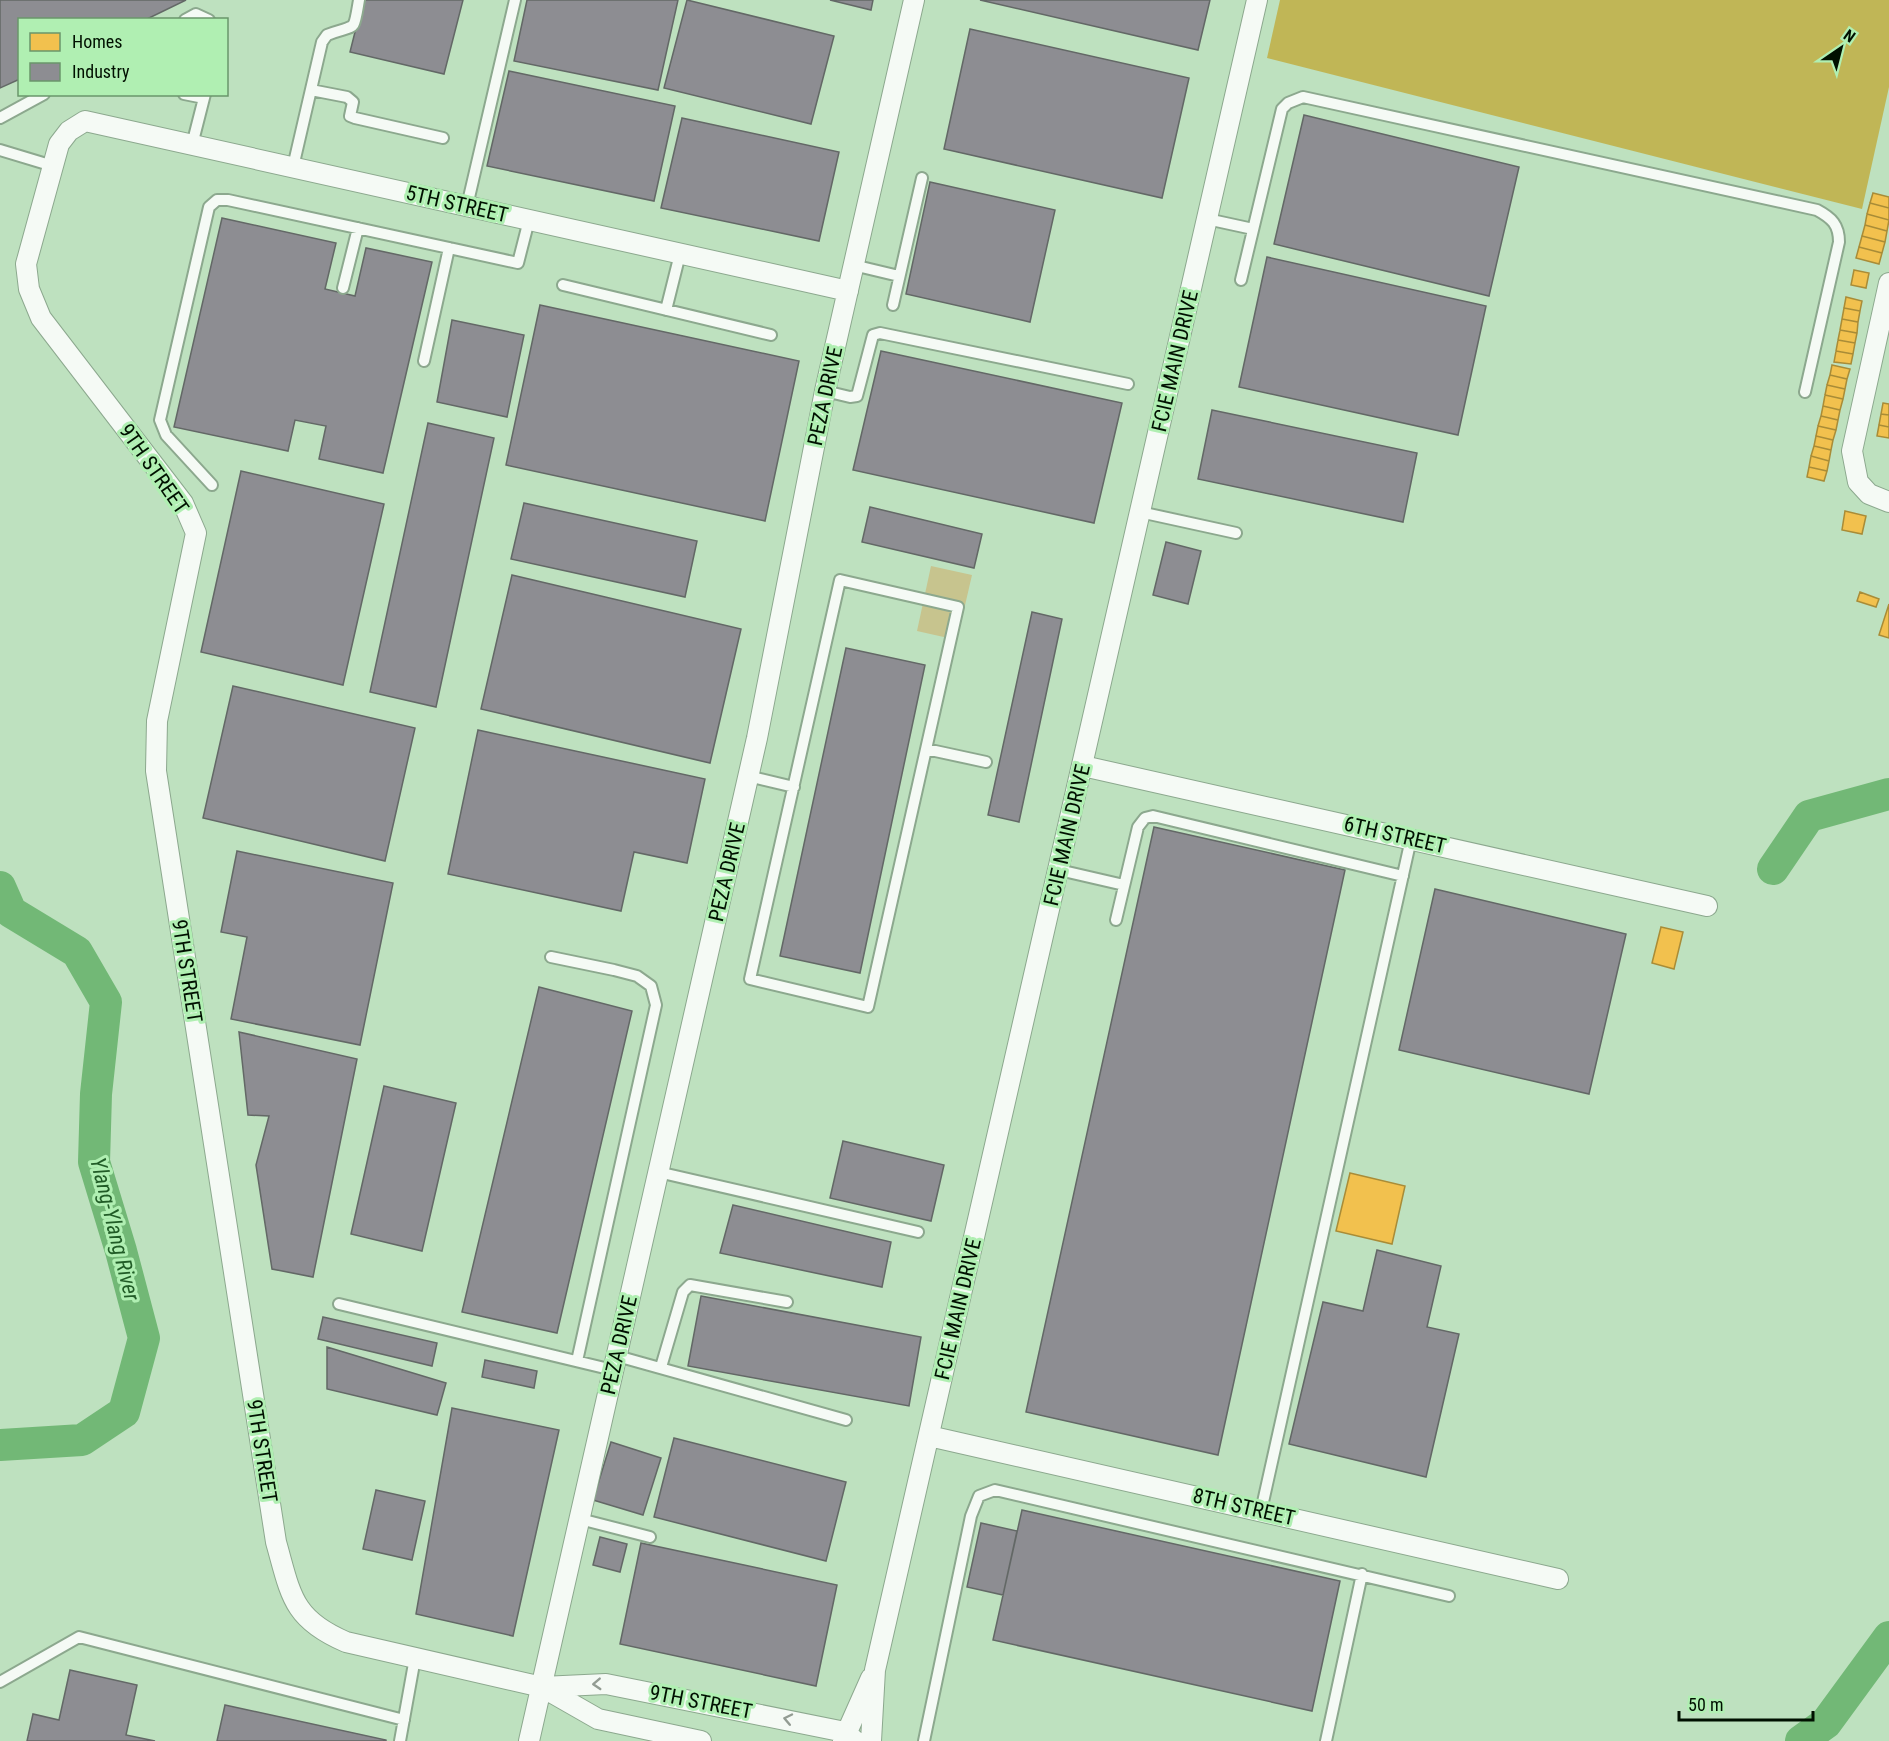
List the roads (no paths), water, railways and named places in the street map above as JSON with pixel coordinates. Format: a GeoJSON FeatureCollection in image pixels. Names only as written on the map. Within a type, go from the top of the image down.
{"type":"FeatureCollection","features":[{"type":"Feature","properties":{"kind":"street","name":"PEZA DRIVE"},"geometry":{"type":"LineString","coordinates":[[529,1741],[748,776],[825,391],[914,0]]}},
{"type":"Feature","properties":{"kind":"street","name":"FCIE MAIN DRIVE"},"geometry":{"type":"LineString","coordinates":[[848,1738],[875,1670],[1257,0]]}},
{"type":"Feature","properties":{"kind":"street","name":"5TH STREET"},"geometry":{"type":"LineString","coordinates":[[69,131],[85,121],[848,291]]}},
{"type":"Feature","properties":{"kind":"street","name":"9TH STREET"},"geometry":{"type":"LineString","coordinates":[[69,131],[59,144],[26,264],[29,289],[41,318],[183,503],[196,533],[157,721],[156,771],[276,1542],[291,1595],[302,1614],[323,1632],[346,1642],[542,1687],[606,1684],[848,1738]]}},
{"type":"Feature","properties":{"kind":"street"},"geometry":{"type":"LineString","coordinates":[[1889,283],[1852,451],[1858,482],[1869,494],[1889,502]]}},
{"type":"Feature","properties":{"kind":"street","name":"6TH STREET"},"geometry":{"type":"LineString","coordinates":[[1083,766],[1707,906]]}},
{"type":"Feature","properties":{"kind":"street","name":"8TH STREET"},"geometry":{"type":"LineString","coordinates":[[929,1436],[1558,1579]]}},
{"type":"Feature","properties":{"kind":"street","name":"FCIE MAIN DRIVE"},"geometry":{"type":"LineString","coordinates":[[871,1741],[875,1670]]}},
{"type":"Feature","properties":{"kind":"street","name":"9TH STREET"},"geometry":{"type":"LineString","coordinates":[[542,1687],[598,1719],[701,1741]]}},
{"type":"Feature","properties":{"kind":"lane"},"geometry":{"type":"LineString","coordinates":[[293,167],[322,42],[327,35],[350,30],[355,25],[359,0]]}},
{"type":"Feature","properties":{"kind":"lane"},"geometry":{"type":"LineString","coordinates":[[467,206],[515,0]]}},
{"type":"Feature","properties":{"kind":"lane"},"geometry":{"type":"LineString","coordinates":[[189,18],[196,14],[205,18]]}},
{"type":"Feature","properties":{"kind":"lane"},"geometry":{"type":"LineString","coordinates":[[311,90],[346,97],[353,102],[350,116],[355,118],[443,138]]}},
{"type":"Feature","properties":{"kind":"lane"},"geometry":{"type":"LineString","coordinates":[[0,118],[40,96]]}},
{"type":"Feature","properties":{"kind":"lane"},"geometry":{"type":"LineString","coordinates":[[192,145],[205,96]]}},
{"type":"Feature","properties":{"kind":"lane"},"geometry":{"type":"LineString","coordinates":[[1241,280],[1282,109],[1295,99],[1303,97],[1816,210],[1835,222],[1839,231],[1839,242],[1805,392]]}},
{"type":"Feature","properties":{"kind":"lane"},"geometry":{"type":"LineString","coordinates":[[0,150],[53,166]]}},
{"type":"Feature","properties":{"kind":"lane"},"geometry":{"type":"LineString","coordinates":[[893,305],[922,178]]}},
{"type":"Feature","properties":{"kind":"lane"},"geometry":{"type":"LineString","coordinates":[[212,485],[166,435],[160,420],[209,207],[217,200],[228,200],[518,263],[529,220]]}},
{"type":"Feature","properties":{"kind":"lane"},"geometry":{"type":"LineString","coordinates":[[1207,219],[1253,229]]}},
{"type":"Feature","properties":{"kind":"lane"},"geometry":{"type":"LineString","coordinates":[[344,288],[358,228]]}},
{"type":"Feature","properties":{"kind":"lane"},"geometry":{"type":"LineString","coordinates":[[424,361],[449,248]]}},
{"type":"Feature","properties":{"kind":"lane"},"geometry":{"type":"LineString","coordinates":[[666,310],[680,254]]}},
{"type":"Feature","properties":{"kind":"lane"},"geometry":{"type":"LineString","coordinates":[[854,265],[899,276]]}},
{"type":"Feature","properties":{"kind":"lane"},"geometry":{"type":"LineString","coordinates":[[563,285],[771,335]]}},
{"type":"Feature","properties":{"kind":"lane"},"geometry":{"type":"LineString","coordinates":[[825,391],[850,397],[857,396],[873,335],[880,333],[1128,384]]}},
{"type":"Feature","properties":{"kind":"lane"},"geometry":{"type":"LineString","coordinates":[[1140,512],[1236,533]]}},
{"type":"Feature","properties":{"kind":"lane"},"geometry":{"type":"LineString","coordinates":[[840,580],[958,607],[868,1006],[750,980],[794,787],[840,580]]}},
{"type":"Feature","properties":{"kind":"lane"},"geometry":{"type":"LineString","coordinates":[[926,749],[986,762]]}},
{"type":"Feature","properties":{"kind":"lane"},"geometry":{"type":"LineString","coordinates":[[748,776],[794,787]]}},
{"type":"Feature","properties":{"kind":"lane"},"geometry":{"type":"LineString","coordinates":[[1116,920],[1138,826],[1144,818],[1153,816],[1403,876]]}},
{"type":"Feature","properties":{"kind":"lane"},"geometry":{"type":"LineString","coordinates":[[1260,1511],[1412,839]]}},
{"type":"Feature","properties":{"kind":"lane"},"geometry":{"type":"LineString","coordinates":[[1059,870],[1124,885]]}},
{"type":"Feature","properties":{"kind":"lane"},"geometry":{"type":"LineString","coordinates":[[551,957],[637,976],[651,986],[656,1005],[577,1361]]}},
{"type":"Feature","properties":{"kind":"lane"},"geometry":{"type":"LineString","coordinates":[[658,1172],[918,1232]]}},
{"type":"Feature","properties":{"kind":"lane"},"geometry":{"type":"LineString","coordinates":[[661,1366],[683,1292],[690,1285],[788,1302]]}},
{"type":"Feature","properties":{"kind":"lane"},"geometry":{"type":"LineString","coordinates":[[339,1304],[577,1361],[661,1366],[846,1420]]}},
{"type":"Feature","properties":{"kind":"lane"},"geometry":{"type":"LineString","coordinates":[[924,1741],[971,1516],[979,1497],[995,1490],[1449,1596]]}},
{"type":"Feature","properties":{"kind":"lane"},"geometry":{"type":"LineString","coordinates":[[580,1519],[650,1538]]}},
{"type":"Feature","properties":{"kind":"lane"},"geometry":{"type":"LineString","coordinates":[[1326,1741],[1362,1574]]}},
{"type":"Feature","properties":{"kind":"lane"},"geometry":{"type":"LineString","coordinates":[[0,1682],[80,1637],[404,1720]]}},
{"type":"Feature","properties":{"kind":"lane"},"geometry":{"type":"LineString","coordinates":[[400,1741],[415,1658]]}},
{"type":"Feature","properties":{"kind":"waterway"},"geometry":{"type":"LineString","coordinates":[[1773,869],[1809,816],[1889,794]]}},
{"type":"Feature","properties":{"kind":"waterway","name":"Ylang-Ylang River"},"geometry":{"type":"LineString","coordinates":[[0,887],[11,912],[77,952],[106,1002],[96,1094],[94,1162],[144,1338],[124,1412],[82,1440],[0,1445]]}},
{"type":"Feature","properties":{"kind":"waterway"},"geometry":{"type":"LineString","coordinates":[[1801,1741],[1826,1723],[1889,1637]]}}]}
